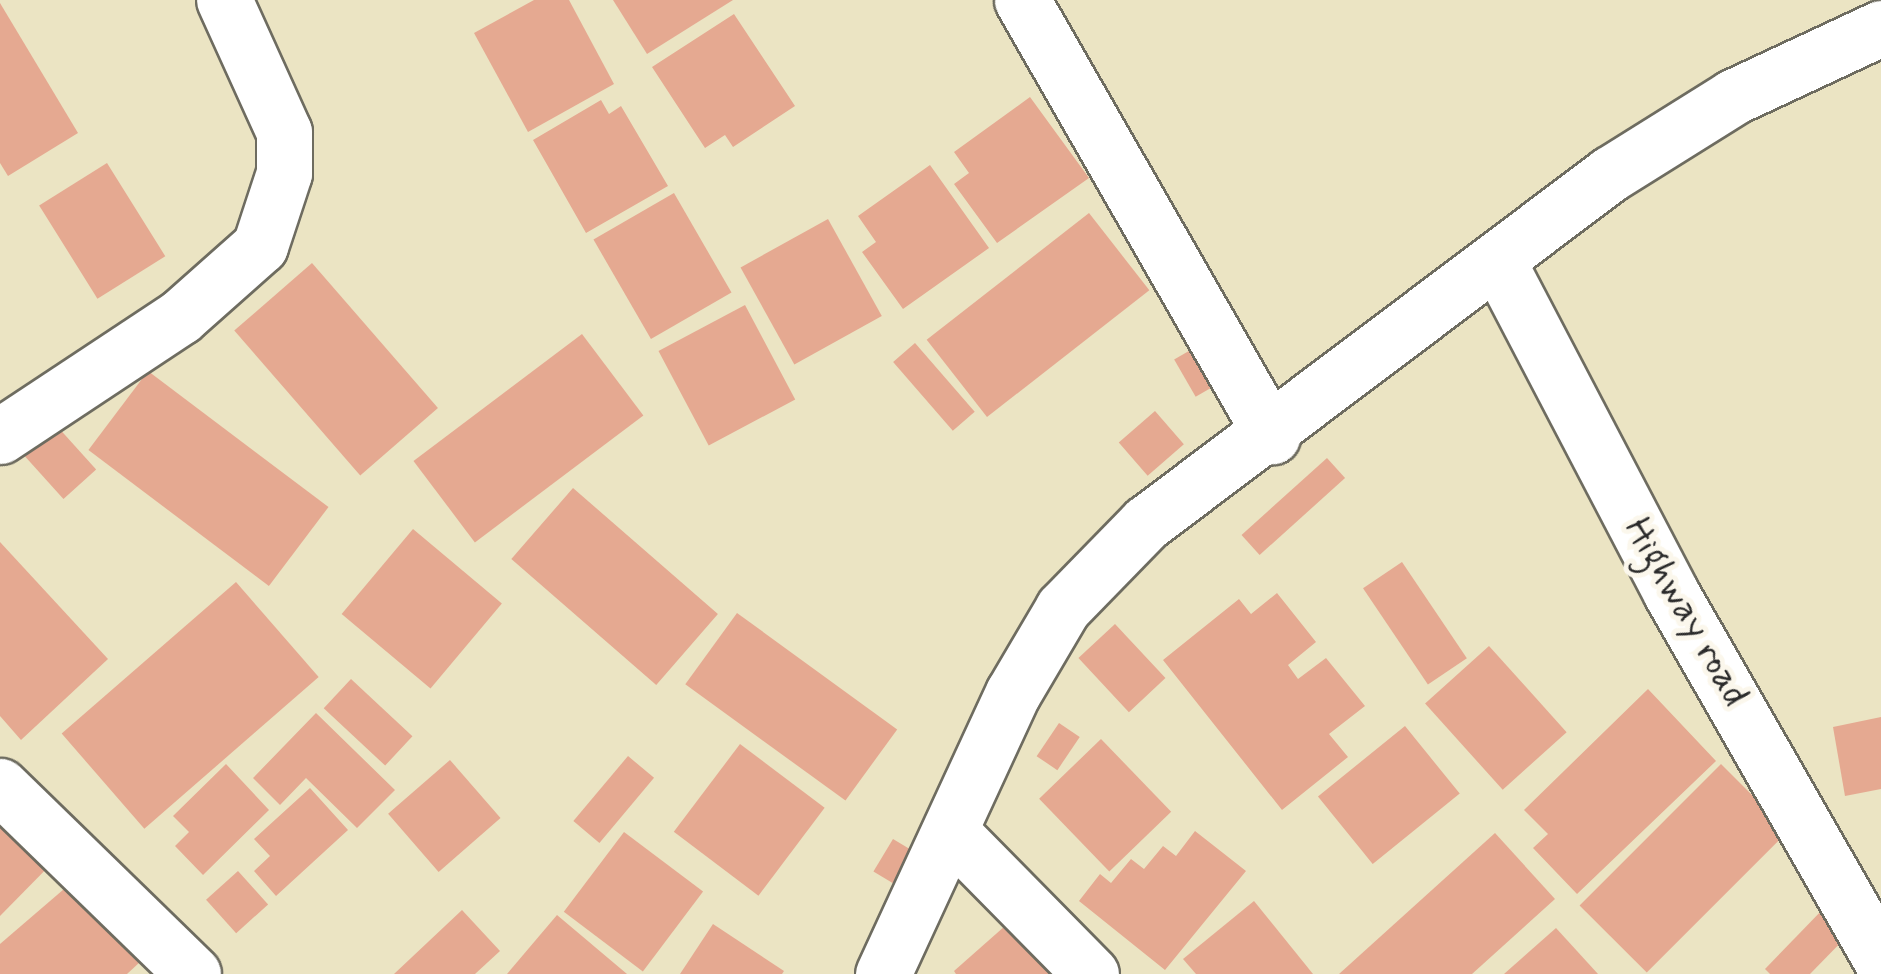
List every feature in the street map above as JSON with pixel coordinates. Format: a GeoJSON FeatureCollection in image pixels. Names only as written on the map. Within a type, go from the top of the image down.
{"type":"FeatureCollection","features":[{"type":"Feature","properties":{"kind":"street"},"geometry":{"type":"LineString","coordinates":[[0,436],[180,318],[260,246],[284,173],[284,132],[224,0]]}},
{"type":"Feature","properties":{"kind":"street"},"geometry":{"type":"LineString","coordinates":[[1022,0],[1272,436]]}},
{"type":"Feature","properties":{"kind":"street"},"geometry":{"type":"LineString","coordinates":[[883,974],[952,833],[1013,694],[1063,608],[1146,523],[1272,436],[1382,340],[1732,96],[1881,28]]}},
{"type":"Feature","properties":{"kind":"street","name":"Highway road"},"geometry":{"type":"LineString","coordinates":[[1497,260],[1671,593],[1881,960]]}},
{"type":"Feature","properties":{"kind":"street"},"geometry":{"type":"LineString","coordinates":[[0,786],[193,974]]}},
{"type":"Feature","properties":{"kind":"street"},"geometry":{"type":"LineString","coordinates":[[952,833],[1091,974]]}},
{"type":"Feature","properties":{"kind":"building"},"geometry":{"type":"Polygon","coordinates":[[[534,0],[569,0],[614,84],[528,132],[474,33],[534,0]]]}},
{"type":"Feature","properties":{"kind":"building"},"geometry":{"type":"Polygon","coordinates":[[[613,0],[733,0],[647,54],[613,0]]]}},
{"type":"Feature","properties":{"kind":"building"},"geometry":{"type":"Polygon","coordinates":[[[0,3],[78,133],[8,176],[0,163],[0,3]]]}},
{"type":"Feature","properties":{"kind":"building"},"geometry":{"type":"Polygon","coordinates":[[[734,14],[795,106],[733,147],[725,135],[705,148],[652,67],[734,14]]]}},
{"type":"Feature","properties":{"kind":"building"},"geometry":{"type":"Polygon","coordinates":[[[1030,97],[1089,178],[997,243],[954,184],[969,173],[954,152],[1030,97]]]}},
{"type":"Feature","properties":{"kind":"building"},"geometry":{"type":"Polygon","coordinates":[[[601,100],[609,114],[621,106],[668,186],[586,233],[533,140],[601,100]]]}},
{"type":"Feature","properties":{"kind":"building"},"geometry":{"type":"Polygon","coordinates":[[[107,163],[165,256],[97,299],[39,205],[107,163]]]}},
{"type":"Feature","properties":{"kind":"building"},"geometry":{"type":"Polygon","coordinates":[[[930,165],[989,248],[903,309],[862,252],[876,242],[858,216],[930,165]]]}},
{"type":"Feature","properties":{"kind":"building"},"geometry":{"type":"Polygon","coordinates":[[[674,193],[732,293],[651,339],[593,240],[674,193]]]}},
{"type":"Feature","properties":{"kind":"building"},"geometry":{"type":"Polygon","coordinates":[[[1089,213],[1149,290],[987,417],[927,340],[1089,213]]]}},
{"type":"Feature","properties":{"kind":"building"},"geometry":{"type":"Polygon","coordinates":[[[828,219],[882,316],[794,365],[741,267],[828,219]]]}},
{"type":"Feature","properties":{"kind":"building"},"geometry":{"type":"Polygon","coordinates":[[[312,263],[438,408],[360,475],[234,331],[312,263]]]}},
{"type":"Feature","properties":{"kind":"building"},"geometry":{"type":"Polygon","coordinates":[[[745,305],[795,399],[709,445],[658,351],[745,305]]]}},
{"type":"Feature","properties":{"kind":"building"},"geometry":{"type":"Polygon","coordinates":[[[582,334],[643,415],[475,542],[413,461],[582,334]]]}},
{"type":"Feature","properties":{"kind":"building"},"geometry":{"type":"Polygon","coordinates":[[[915,343],[975,412],[953,431],[893,362],[915,343]]]}},
{"type":"Feature","properties":{"kind":"building"},"geometry":{"type":"Polygon","coordinates":[[[1201,344],[1222,381],[1196,397],[1174,360],[1201,344]]]}},
{"type":"Feature","properties":{"kind":"building"},"geometry":{"type":"Polygon","coordinates":[[[148,371],[328,507],[269,586],[88,450],[148,371]]]}},
{"type":"Feature","properties":{"kind":"building"},"geometry":{"type":"Polygon","coordinates":[[[1155,411],[1184,444],[1148,476],[1119,442],[1155,411]]]}},
{"type":"Feature","properties":{"kind":"building"},"geometry":{"type":"Polygon","coordinates":[[[56,425],[96,470],[63,499],[23,454],[56,425]]]}},
{"type":"Feature","properties":{"kind":"building"},"geometry":{"type":"Polygon","coordinates":[[[1327,458],[1345,478],[1260,555],[1242,535],[1327,458]]]}},
{"type":"Feature","properties":{"kind":"building"},"geometry":{"type":"Polygon","coordinates":[[[573,488],[718,614],[656,685],[511,559],[573,488]]]}},
{"type":"Feature","properties":{"kind":"building"},"geometry":{"type":"Polygon","coordinates":[[[413,529],[502,604],[431,689],[342,614],[413,529]]]}},
{"type":"Feature","properties":{"kind":"building"},"geometry":{"type":"Polygon","coordinates":[[[0,542],[108,659],[21,740],[0,716],[0,542]]]}},
{"type":"Feature","properties":{"kind":"building"},"geometry":{"type":"Polygon","coordinates":[[[1402,562],[1467,658],[1428,684],[1363,588],[1402,562]]]}},
{"type":"Feature","properties":{"kind":"building"},"geometry":{"type":"Polygon","coordinates":[[[236,582],[319,677],[144,829],[62,734],[236,582]]]}},
{"type":"Feature","properties":{"kind":"building"},"geometry":{"type":"Polygon","coordinates":[[[1277,593],[1316,642],[1288,665],[1298,679],[1326,658],[1365,706],[1329,734],[1348,757],[1282,810],[1163,660],[1239,599],[1251,614],[1277,593]]]}},
{"type":"Feature","properties":{"kind":"building"},"geometry":{"type":"Polygon","coordinates":[[[737,613],[897,729],[845,801],[685,684],[737,613]]]}},
{"type":"Feature","properties":{"kind":"building"},"geometry":{"type":"Polygon","coordinates":[[[1115,624],[1165,678],[1129,712],[1078,658],[1115,624]]]}},
{"type":"Feature","properties":{"kind":"building"},"geometry":{"type":"Polygon","coordinates":[[[1489,646],[1567,732],[1503,790],[1425,704],[1489,646]]]}},
{"type":"Feature","properties":{"kind":"building"},"geometry":{"type":"Polygon","coordinates":[[[351,679],[412,736],[385,766],[324,708],[351,679]]]}},
{"type":"Feature","properties":{"kind":"building"},"geometry":{"type":"Polygon","coordinates":[[[1648,689],[1716,761],[1577,894],[1533,848],[1548,834],[1524,810],[1648,689]]]}},
{"type":"Feature","properties":{"kind":"building"},"geometry":{"type":"Polygon","coordinates":[[[316,713],[395,790],[357,828],[306,778],[280,805],[253,778],[316,713]]]}},
{"type":"Feature","properties":{"kind":"building"},"geometry":{"type":"Polygon","coordinates":[[[1881,717],[1881,789],[1845,796],[1833,727],[1881,717]]]}},
{"type":"Feature","properties":{"kind":"building"},"geometry":{"type":"Polygon","coordinates":[[[1059,723],[1080,737],[1057,770],[1037,756],[1059,723]]]}},
{"type":"Feature","properties":{"kind":"building"},"geometry":{"type":"Polygon","coordinates":[[[1405,726],[1460,794],[1373,864],[1318,796],[1405,726]]]}},
{"type":"Feature","properties":{"kind":"building"},"geometry":{"type":"Polygon","coordinates":[[[1101,739],[1171,812],[1109,871],[1039,799],[1101,739]]]}},
{"type":"Feature","properties":{"kind":"building"},"geometry":{"type":"Polygon","coordinates":[[[740,744],[825,808],[758,896],[674,832],[740,744]]]}},
{"type":"Feature","properties":{"kind":"building"},"geometry":{"type":"Polygon","coordinates":[[[628,756],[654,778],[599,843],[573,821],[628,756]]]}},
{"type":"Feature","properties":{"kind":"building"},"geometry":{"type":"Polygon","coordinates":[[[450,760],[501,818],[439,872],[388,814],[450,760]]]}},
{"type":"Feature","properties":{"kind":"building"},"geometry":{"type":"Polygon","coordinates":[[[226,764],[269,810],[203,875],[175,846],[189,832],[173,816],[226,764]]]}},
{"type":"Feature","properties":{"kind":"building"},"geometry":{"type":"Polygon","coordinates":[[[1721,764],[1788,831],[1647,973],[1580,905],[1721,764]]]}},
{"type":"Feature","properties":{"kind":"building"},"geometry":{"type":"Polygon","coordinates":[[[310,788],[348,830],[276,896],[254,871],[270,856],[254,839],[310,788]]]}},
{"type":"Feature","properties":{"kind":"building"},"geometry":{"type":"Polygon","coordinates":[[[0,797],[60,855],[0,916],[0,797]]]}},
{"type":"Feature","properties":{"kind":"building"},"geometry":{"type":"Polygon","coordinates":[[[1195,831],[1246,871],[1165,970],[1079,901],[1100,874],[1111,883],[1131,859],[1144,869],[1163,846],[1176,856],[1195,831]]]}},
{"type":"Feature","properties":{"kind":"building"},"geometry":{"type":"Polygon","coordinates":[[[624,832],[703,892],[643,971],[564,912],[624,832]]]}},
{"type":"Feature","properties":{"kind":"building"},"geometry":{"type":"Polygon","coordinates":[[[1495,833],[1555,899],[1472,974],[1339,974],[1495,833]]]}},
{"type":"Feature","properties":{"kind":"building"},"geometry":{"type":"Polygon","coordinates":[[[893,839],[923,857],[903,890],[873,872],[893,839]]]}},
{"type":"Feature","properties":{"kind":"building"},"geometry":{"type":"Polygon","coordinates":[[[238,871],[268,904],[236,933],[206,900],[238,871]]]}},
{"type":"Feature","properties":{"kind":"building"},"geometry":{"type":"Polygon","coordinates":[[[71,883],[140,962],[127,974],[0,974],[0,944],[71,883]]]}},
{"type":"Feature","properties":{"kind":"building"},"geometry":{"type":"Polygon","coordinates":[[[1254,901],[1313,974],[1196,974],[1183,959],[1254,901]]]}},
{"type":"Feature","properties":{"kind":"building"},"geometry":{"type":"Polygon","coordinates":[[[1826,906],[1852,931],[1810,974],[1770,974],[1765,969],[1826,906]]]}},
{"type":"Feature","properties":{"kind":"building"},"geometry":{"type":"Polygon","coordinates":[[[462,910],[500,951],[475,974],[394,974],[462,910]]]}},
{"type":"Feature","properties":{"kind":"building"},"geometry":{"type":"Polygon","coordinates":[[[1022,911],[1077,974],[956,974],[954,971],[1022,911]]]}},
{"type":"Feature","properties":{"kind":"building"},"geometry":{"type":"Polygon","coordinates":[[[557,915],[627,974],[507,974],[557,915]]]}},
{"type":"Feature","properties":{"kind":"building"},"geometry":{"type":"Polygon","coordinates":[[[713,924],[784,971],[782,974],[680,974],[713,924]]]}},
{"type":"Feature","properties":{"kind":"building"},"geometry":{"type":"Polygon","coordinates":[[[1556,928],[1598,974],[1504,974],[1556,928]]]}}]}
